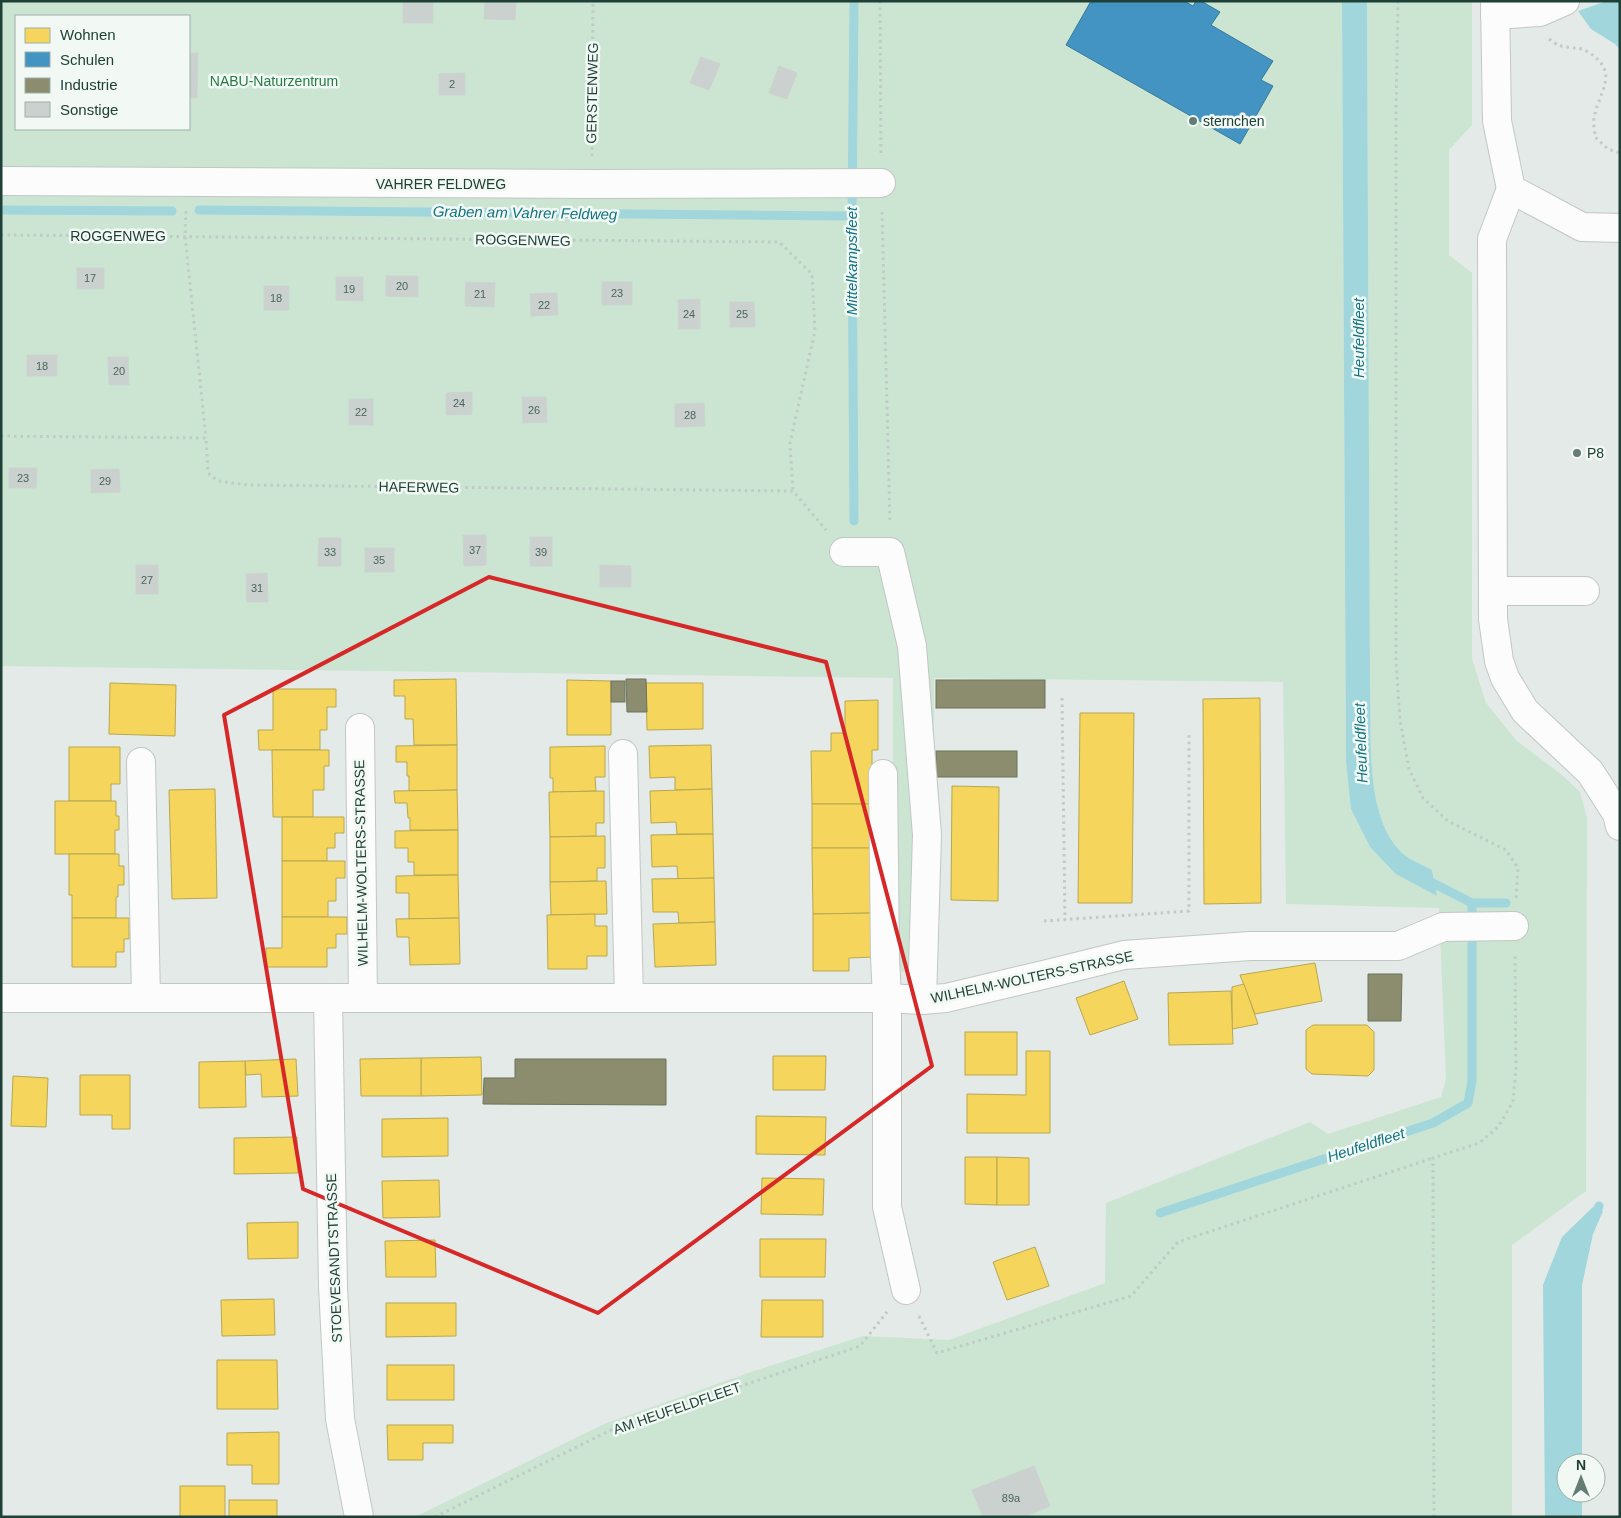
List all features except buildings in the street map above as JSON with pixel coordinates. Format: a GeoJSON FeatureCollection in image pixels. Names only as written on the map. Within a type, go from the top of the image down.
{"type":"FeatureCollection","features":[{"type":"Feature","properties":{"kind":"street"},"geometry":{"type":"LineString","coordinates":[[1565,1],[1540,12],[1495,8],[1497,121],[1511,189],[1492,239],[1493,618],[1499,661],[1505,678],[1525,711],[1590,772],[1617,814],[1620,826]]}},
{"type":"Feature","properties":{"kind":"street","name":"VAHRER FELDWEG"},"geometry":{"type":"LineString","coordinates":[[1,182],[873,183]]}},
{"type":"Feature","properties":{"kind":"street"},"geometry":{"type":"LineString","coordinates":[[1511,189],[1582,227],[1620,228]]}},
{"type":"Feature","properties":{"kind":"street"},"geometry":{"type":"LineString","coordinates":[[844,552],[890,552],[912,646],[927,835],[922,1000]]}},
{"type":"Feature","properties":{"kind":"street"},"geometry":{"type":"LineString","coordinates":[[1493,591],[1585,591]]}},
{"type":"Feature","properties":{"kind":"street","name":"WILHELM-WOLTERS-STRASSE"},"geometry":{"type":"LineString","coordinates":[[360,728],[363,998]]}},
{"type":"Feature","properties":{"kind":"street"},"geometry":{"type":"LineString","coordinates":[[623,754],[629,998]]}},
{"type":"Feature","properties":{"kind":"street"},"geometry":{"type":"LineString","coordinates":[[142,762],[146,998]]}},
{"type":"Feature","properties":{"kind":"street"},"geometry":{"type":"LineString","coordinates":[[883,774],[887,998],[886,1207],[906,1290]]}},
{"type":"Feature","properties":{"kind":"street","name":"WILHELM-WOLTERS-STRASSE"},"geometry":{"type":"LineString","coordinates":[[1,998],[887,998],[922,1000],[946,998],[1124,954],[1250,946],[1398,946],[1443,927],[1511,926]]}},
{"type":"Feature","properties":{"kind":"street","name":"STOEVESANDTSTRASSE"},"geometry":{"type":"LineString","coordinates":[[328,998],[333,1287],[340,1419],[359,1517]]}},
{"type":"Feature","properties":{"kind":"path","name":"GERSTENWEG"},"geometry":{"type":"LineString","coordinates":[[591,184],[593,1]]}},
{"type":"Feature","properties":{"kind":"path"},"geometry":{"type":"LineString","coordinates":[[880,1],[873,183],[890,552]]}},
{"type":"Feature","properties":{"kind":"path"},"geometry":{"type":"LineString","coordinates":[[906,1290],[937,1353],[1131,1296],[1178,1242],[1479,1143],[1498,1127],[1513,1102],[1516,1069],[1511,926],[1518,868],[1506,850],[1448,821],[1423,798],[1409,769],[1400,720],[1396,660],[1396,118],[1398,1]]}},
{"type":"Feature","properties":{"kind":"path"},"geometry":{"type":"LineString","coordinates":[[1540,12],[1544,35],[1557,46],[1586,51],[1604,65],[1608,82],[1594,118],[1595,137],[1608,149],[1620,153]]}},
{"type":"Feature","properties":{"kind":"path"},"geometry":{"type":"LineString","coordinates":[[1,436],[206,438],[184,236],[186,210]]}},
{"type":"Feature","properties":{"kind":"path","name":"ROGGENWEG"},"geometry":{"type":"LineString","coordinates":[[1,235],[779,242],[812,274],[815,331],[790,443],[793,491]]}},
{"type":"Feature","properties":{"kind":"path","name":"HAFERWEG"},"geometry":{"type":"LineString","coordinates":[[206,438],[208,473],[218,480],[248,485],[793,491]]}},
{"type":"Feature","properties":{"kind":"path"},"geometry":{"type":"LineString","coordinates":[[793,491],[844,552]]}},
{"type":"Feature","properties":{"kind":"path"},"geometry":{"type":"LineString","coordinates":[[1062,698],[1065,920]]}},
{"type":"Feature","properties":{"kind":"path"},"geometry":{"type":"LineString","coordinates":[[1044,921],[1189,911],[1189,735]]}},
{"type":"Feature","properties":{"kind":"path"},"geometry":{"type":"LineString","coordinates":[[1433,1158],[1434,1517]]}},
{"type":"Feature","properties":{"kind":"path","name":"AM HEUFELDFLEET"},"geometry":{"type":"LineString","coordinates":[[436,1517],[613,1428],[860,1346],[906,1290]]}},
{"type":"Feature","properties":{"kind":"highlighted area"},"geometry":{"type":"Polygon","coordinates":[[[489,577],[826,662],[932,1066],[598,1313],[303,1189],[224,715],[489,577]]]}},
{"type":"Feature","properties":{"kind":"green space","name":"NABU-Naturzentrum"},"geometry":{"type":"Polygon","coordinates":[[[1,1],[1342,1],[1346,762],[1351,809],[1370,847],[1437,896],[1432,870],[1405,856],[1390,837],[1381,819],[1372,775],[1367,1],[1472,1],[1472,125],[1449,150],[1449,255],[1472,273],[1472,659],[1486,703],[1517,741],[1562,775],[1580,792],[1587,818],[1586,1191],[1512,1245],[1512,1517],[415,1517],[604,1424],[754,1371],[863,1336],[949,1340],[1105,1283],[1106,1203],[1310,1122],[1328,1134],[1441,1097],[1446,1079],[1439,908],[1286,904],[1283,682],[934,678],[933,971],[893,972],[893,678],[1,666],[1,1]]]}},
{"type":"Feature","properties":{"kind":"water"},"geometry":{"type":"Polygon","coordinates":[[[1342,1],[1367,1],[1372,775],[1381,819],[1390,837],[1405,856],[1432,870],[1437,896],[1396,874],[1370,847],[1351,809],[1346,762],[1342,1]]]}},
{"type":"Feature","properties":{"kind":"water"},"geometry":{"type":"Polygon","coordinates":[[[1607,1],[1620,1],[1620,49],[1591,29],[1578,11],[1607,1]]]}},
{"type":"Feature","properties":{"kind":"water"},"geometry":{"type":"Polygon","coordinates":[[[1593,1207],[1603,1211],[1593,1234],[1582,1285],[1582,1453],[1556,1453],[1556,1503],[1582,1503],[1582,1517],[1545,1517],[1543,1285],[1562,1237],[1593,1207]]]}},
{"type":"Feature","properties":{"kind":"waterway","name":"Mittelkampsfleet"},"geometry":{"type":"LineString","coordinates":[[854,1],[852,216],[854,521]]}},
{"type":"Feature","properties":{"kind":"waterway","name":"Graben am Vahrer Feldweg"},"geometry":{"type":"LineString","coordinates":[[1,210],[172,211]]}},
{"type":"Feature","properties":{"kind":"waterway","name":"Graben am Vahrer Feldweg"},"geometry":{"type":"LineString","coordinates":[[199,210],[852,216]]}},
{"type":"Feature","properties":{"kind":"waterway","name":"Heufeldfleet"},"geometry":{"type":"LineString","coordinates":[[1425,879],[1472,903],[1506,903]]}},
{"type":"Feature","properties":{"kind":"waterway","name":"Heufeldfleet"},"geometry":{"type":"LineString","coordinates":[[1160,1213],[1433,1123],[1468,1103],[1472,1081],[1472,903]]}},
{"type":"Feature","properties":{"kind":"waterway"},"geometry":{"type":"LineString","coordinates":[[1593,1220],[1599,1206]]}},
{"type":"Feature","properties":{"kind":"place","name":"sternchen"},"geometry":{"type":"Point","coordinates":[1193,121]}},
{"type":"Feature","properties":{"kind":"place","name":"P8"},"geometry":{"type":"Point","coordinates":[1577,453]}}]}
